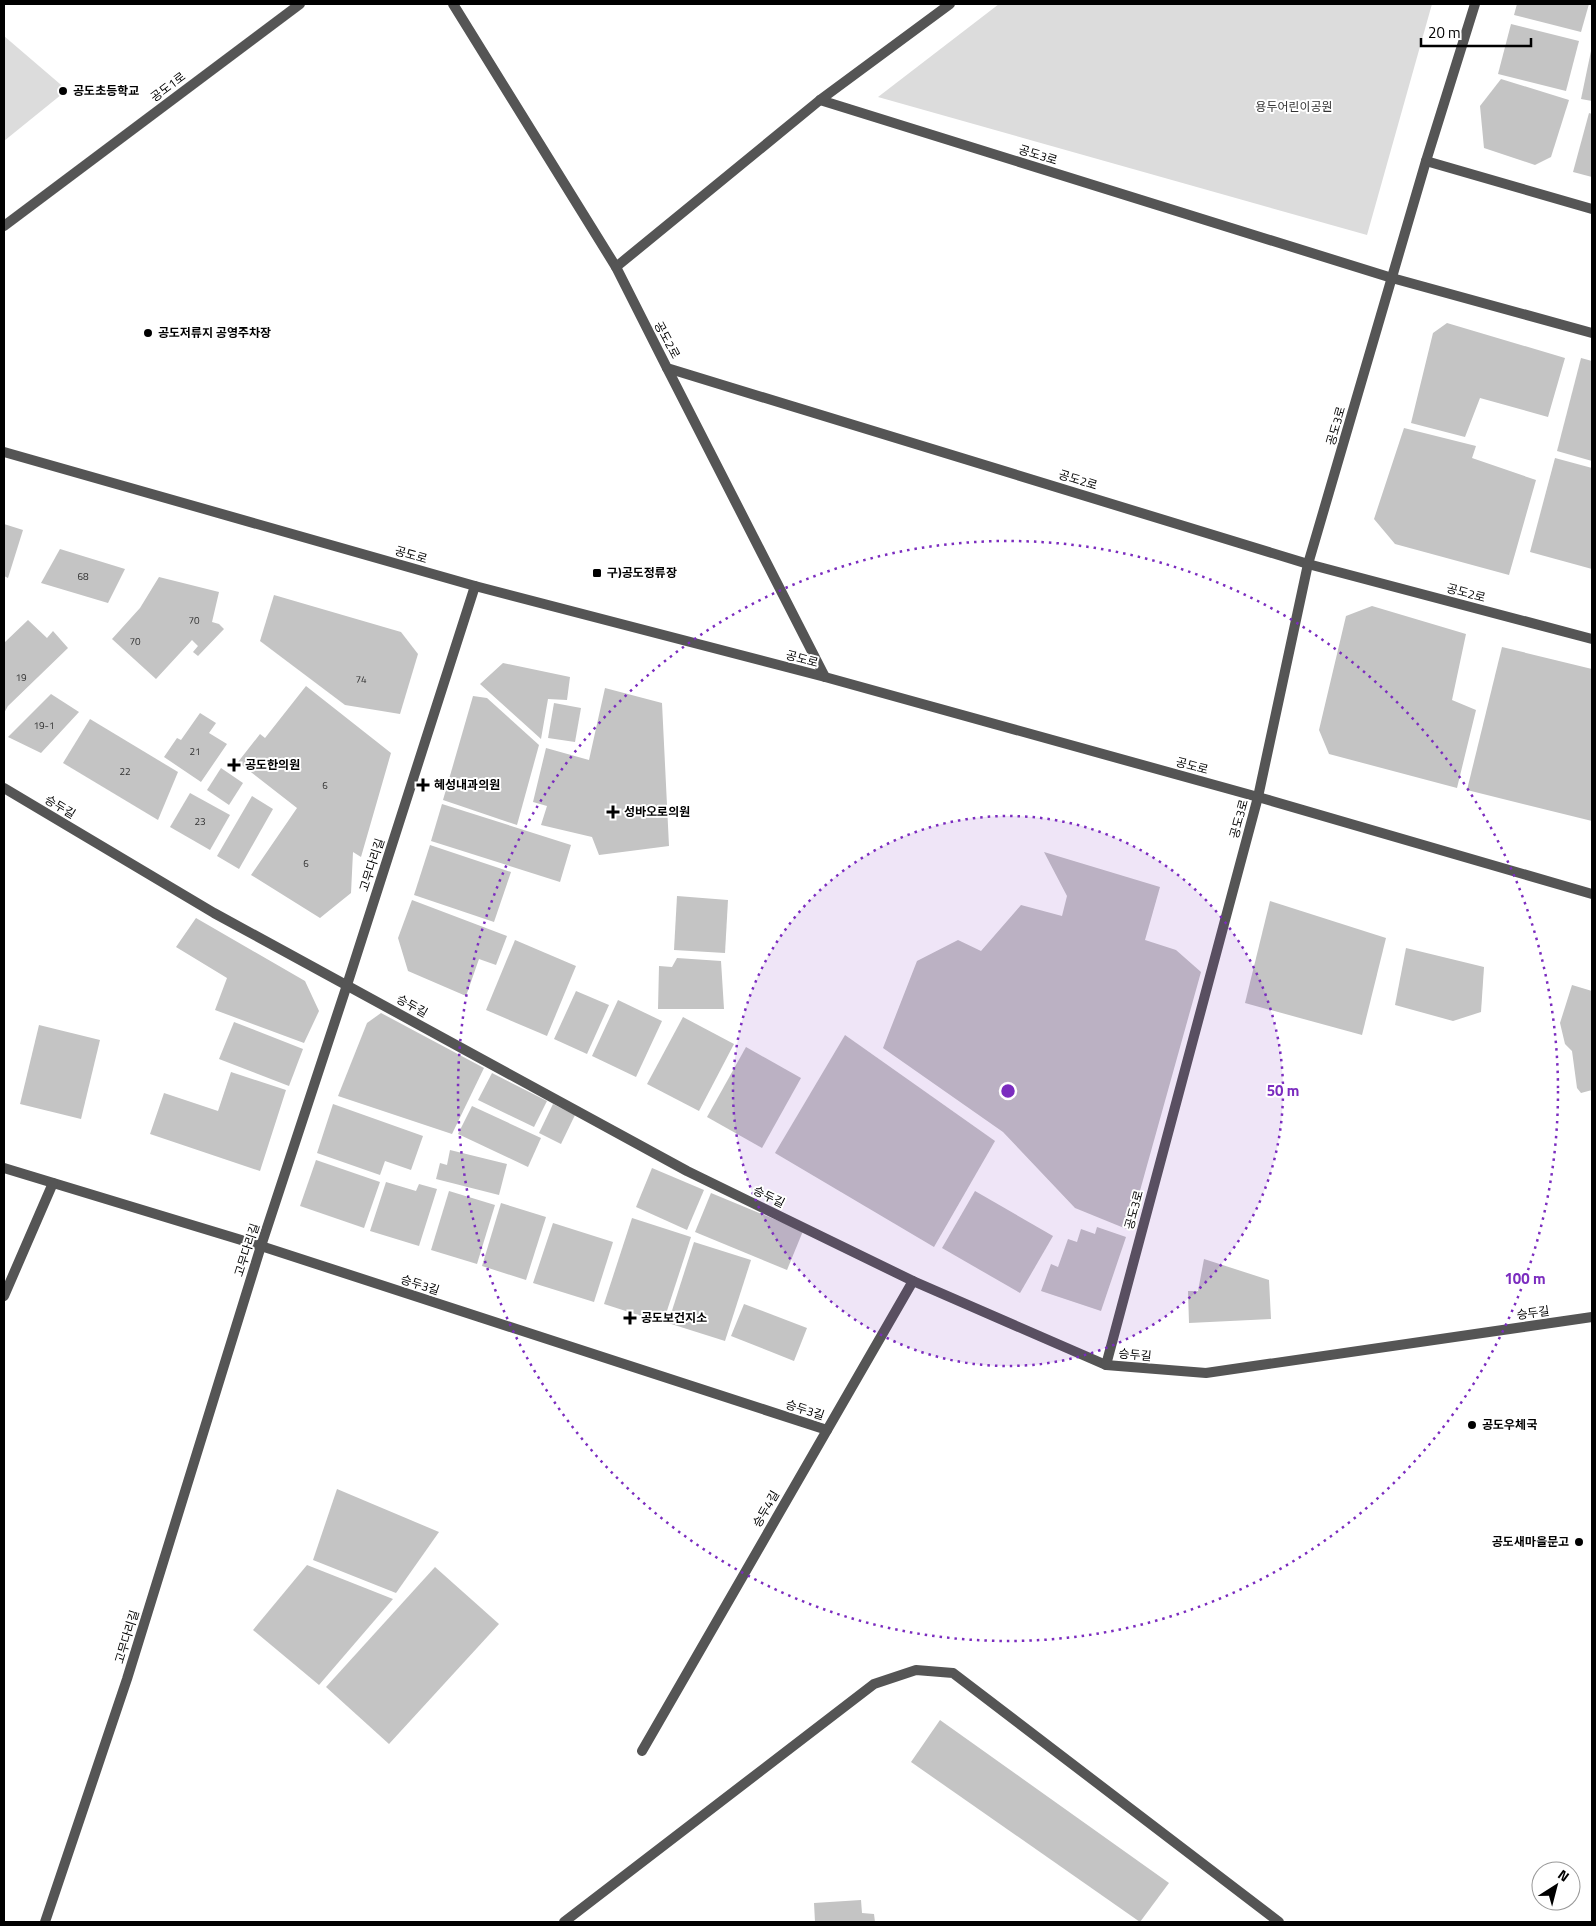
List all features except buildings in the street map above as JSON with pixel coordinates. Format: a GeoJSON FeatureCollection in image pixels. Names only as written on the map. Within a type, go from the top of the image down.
{"type":"FeatureCollection","features":[{"type":"Feature","properties":{"kind":"street","name":"공도1로"},"geometry":{"type":"LineString","coordinates":[[4,226],[300,4]]}},
{"type":"Feature","properties":{"kind":"street","name":"공도2로"},"geometry":{"type":"LineString","coordinates":[[453,4],[616,267],[667,368],[1308,564],[1592,640]]}},
{"type":"Feature","properties":{"kind":"street"},"geometry":{"type":"LineString","coordinates":[[616,267],[820,100],[950,4]]}},
{"type":"Feature","properties":{"kind":"street","name":"공도3로"},"geometry":{"type":"LineString","coordinates":[[1106,1366],[1258,797],[1308,564],[1426,160],[1475,4]]}},
{"type":"Feature","properties":{"kind":"street","name":"공도3로"},"geometry":{"type":"LineString","coordinates":[[820,100],[1392,278],[1592,333]]}},
{"type":"Feature","properties":{"kind":"street"},"geometry":{"type":"LineString","coordinates":[[1426,160],[1592,209]]}},
{"type":"Feature","properties":{"kind":"street"},"geometry":{"type":"LineString","coordinates":[[667,368],[824,678]]}},
{"type":"Feature","properties":{"kind":"street","name":"공도로"},"geometry":{"type":"LineString","coordinates":[[4,452],[475,586],[824,678],[1258,797],[1592,894]]}},
{"type":"Feature","properties":{"kind":"street","name":"고무다리길"},"geometry":{"type":"LineString","coordinates":[[45,1922],[127,1679],[261,1246],[475,586]]}},
{"type":"Feature","properties":{"kind":"street","name":"승두길"},"geometry":{"type":"LineString","coordinates":[[4,788],[214,913],[687,1171],[913,1281],[1106,1366],[1206,1373],[1592,1318]]}},
{"type":"Feature","properties":{"kind":"street","name":"승두3길"},"geometry":{"type":"LineString","coordinates":[[4,1168],[261,1246],[827,1430]]}},
{"type":"Feature","properties":{"kind":"street"},"geometry":{"type":"LineString","coordinates":[[4,1296],[53,1183]]}},
{"type":"Feature","properties":{"kind":"street","name":"승두4길"},"geometry":{"type":"LineString","coordinates":[[642,1751],[913,1281]]}},
{"type":"Feature","properties":{"kind":"street"},"geometry":{"type":"LineString","coordinates":[[564,1922],[874,1684],[916,1670],[953,1673],[1278,1922]]}},
{"type":"Feature","properties":{"kind":"green space","name":"용두어린이공원"},"geometry":{"type":"Polygon","coordinates":[[[999,4],[1432,4],[1367,235],[878,97],[999,4]]]}},
{"type":"Feature","properties":{"kind":"green space"},"geometry":{"type":"Polygon","coordinates":[[[4,36],[67,90],[4,141],[4,36]]]}},
{"type":"Feature","properties":{"kind":"place","name":"공도초등학교"},"geometry":{"type":"Point","coordinates":[63,91]}},
{"type":"Feature","properties":{"kind":"place","name":"공도저류지 공영주차장"},"geometry":{"type":"Point","coordinates":[148,333]}},
{"type":"Feature","properties":{"kind":"place","name":"구)공도정류장"},"geometry":{"type":"Point","coordinates":[597,573]}},
{"type":"Feature","properties":{"kind":"place","name":"공도한의원"},"geometry":{"type":"Point","coordinates":[234,765]}},
{"type":"Feature","properties":{"kind":"place","name":"혜성내과의원"},"geometry":{"type":"Point","coordinates":[423,785]}},
{"type":"Feature","properties":{"kind":"place","name":"성바오로의원"},"geometry":{"type":"Point","coordinates":[613,812]}},
{"type":"Feature","properties":{"kind":"place","name":"공도보건지소"},"geometry":{"type":"Point","coordinates":[630,1318]}},
{"type":"Feature","properties":{"kind":"place","name":"공도우체국"},"geometry":{"type":"Point","coordinates":[1472,1425]}},
{"type":"Feature","properties":{"kind":"place","name":"공도새마을문고"},"geometry":{"type":"Point","coordinates":[1579,1542]}}]}
